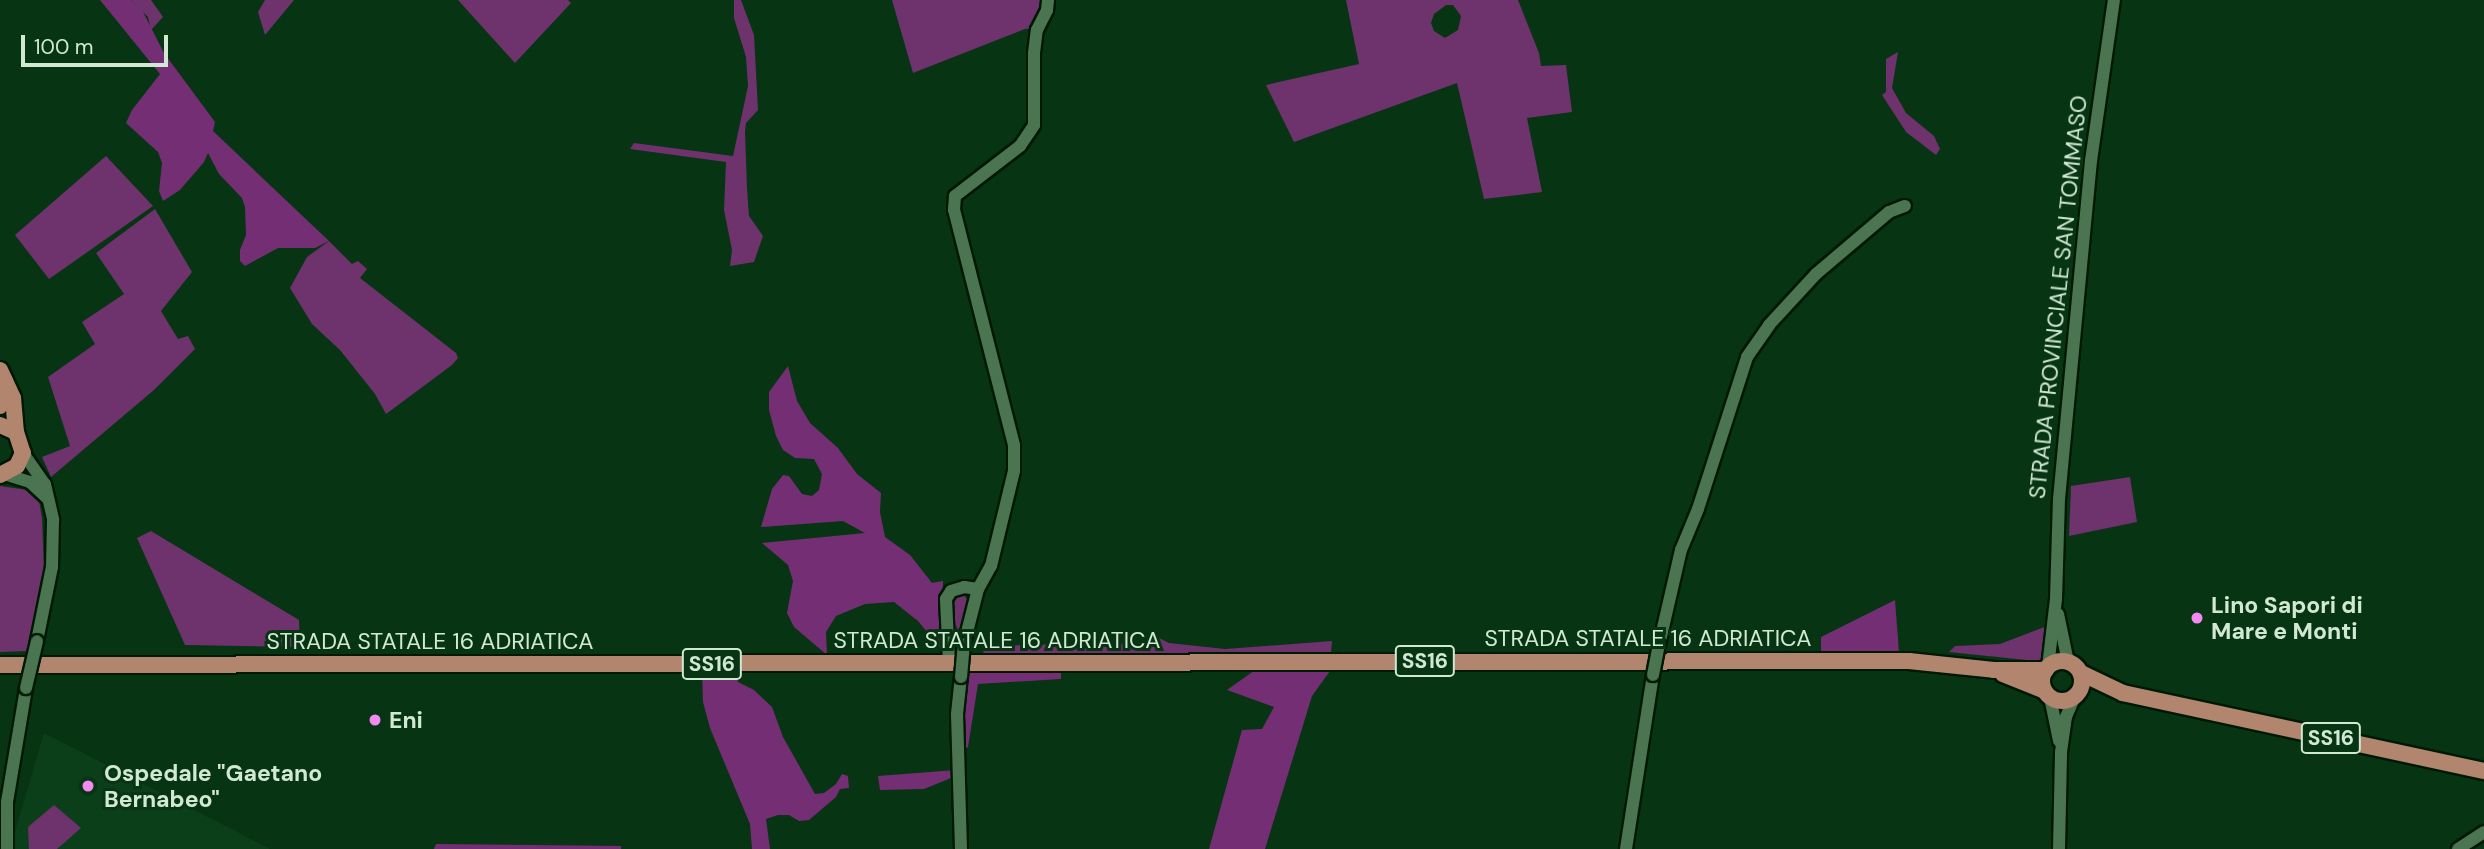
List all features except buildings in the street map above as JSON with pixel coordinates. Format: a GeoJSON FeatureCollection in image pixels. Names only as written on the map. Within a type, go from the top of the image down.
{"type":"FeatureCollection","features":[{"type":"Feature","properties":{"kind":"main road"},"geometry":{"type":"LineString","coordinates":[[0,406],[2,375]]}},
{"type":"Feature","properties":{"kind":"main road"},"geometry":{"type":"LineString","coordinates":[[2,375],[13,398],[16,432],[23,453],[17,467],[2,474]]}},
{"type":"Feature","properties":{"kind":"main road"},"geometry":{"type":"LineString","coordinates":[[0,425],[16,432]]}},
{"type":"Feature","properties":{"kind":"main road","name":"STRADA STATALE 16 ADRIATICA"},"geometry":{"type":"LineString","coordinates":[[0,665],[1909,661],[1994,670],[2047,668]]}},
{"type":"Feature","properties":{"kind":"main road","name":"SS16"},"geometry":{"type":"LineString","coordinates":[[2047,668],[2057,662],[2074,667],[2123,693],[2484,771]]}},
{"type":"Feature","properties":{"kind":"main road"},"geometry":{"type":"LineString","coordinates":[[2074,667],[2082,683],[2076,696]]}},
{"type":"Feature","properties":{"kind":"main road"},"geometry":{"type":"LineString","coordinates":[[2047,668],[2042,680],[2048,694]]}},
{"type":"Feature","properties":{"kind":"main road","name":"STRADA STATALE 16 ADRIATICA"},"geometry":{"type":"LineString","coordinates":[[1994,670],[2048,694]]}},
{"type":"Feature","properties":{"kind":"main road","name":"SS16"},"geometry":{"type":"LineString","coordinates":[[2048,694],[2064,701],[2076,696],[2123,693]]}},
{"type":"Feature","properties":{"kind":"street"},"geometry":{"type":"LineString","coordinates":[[961,849],[957,714],[964,644],[978,589],[991,566],[998,539],[1014,471],[1014,445],[954,210],[955,196],[1020,146],[1034,125],[1034,53],[1037,30],[1048,10],[1048,0]]}},
{"type":"Feature","properties":{"kind":"street","name":"STRADA PROVINCIALE SAN TOMMASO"},"geometry":{"type":"LineString","coordinates":[[2047,668],[2056,599],[2059,499],[2091,161],[2114,0]]}},
{"type":"Feature","properties":{"kind":"street"},"geometry":{"type":"LineString","coordinates":[[1626,849],[1653,675],[1681,550],[1698,509],[1747,357],[1769,325],[1816,274],[1889,212],[1905,206]]}},
{"type":"Feature","properties":{"kind":"street"},"geometry":{"type":"LineString","coordinates":[[8,849],[7,802],[26,688],[52,568],[54,536],[51,504],[45,484],[23,453]]}},
{"type":"Feature","properties":{"kind":"street"},"geometry":{"type":"LineString","coordinates":[[2,474],[30,482],[51,504]]}},
{"type":"Feature","properties":{"kind":"street"},"geometry":{"type":"LineString","coordinates":[[945,663],[946,599],[951,591],[964,587],[978,589]]}},
{"type":"Feature","properties":{"kind":"street","name":"STRADA PROVINCIALE SAN TOMMASO"},"geometry":{"type":"LineString","coordinates":[[2056,599],[2074,667]]}},
{"type":"Feature","properties":{"kind":"street"},"geometry":{"type":"LineString","coordinates":[[2048,694],[2061,752]]}},
{"type":"Feature","properties":{"kind":"street"},"geometry":{"type":"LineString","coordinates":[[2059,849],[2061,752],[2067,712],[2076,696]]}},
{"type":"Feature","properties":{"kind":"street"},"geometry":{"type":"LineString","coordinates":[[2458,849],[2484,832]]}},
{"type":"Feature","properties":{"kind":"shaded area"},"geometry":{"type":"Polygon","coordinates":[[[100,0],[131,0],[142,10],[164,53],[215,122],[213,131],[329,241],[315,248],[278,248],[245,266],[240,261],[240,250],[246,235],[245,207],[242,198],[219,174],[208,153],[204,162],[180,190],[163,201],[159,191],[162,163],[158,152],[126,123],[132,110],[160,74],[100,0]]]}},
{"type":"Feature","properties":{"kind":"shaded area"},"geometry":{"type":"Polygon","coordinates":[[[131,0],[151,0],[163,17],[151,30],[148,17],[131,0]]]}},
{"type":"Feature","properties":{"kind":"shaded area"},"geometry":{"type":"Polygon","coordinates":[[[265,0],[294,0],[265,35],[258,12],[265,0]]]}},
{"type":"Feature","properties":{"kind":"shaded area"},"geometry":{"type":"Polygon","coordinates":[[[458,0],[568,0],[571,3],[515,63],[458,0]]]}},
{"type":"Feature","properties":{"kind":"shaded area"},"geometry":{"type":"Polygon","coordinates":[[[734,0],[741,0],[754,35],[758,110],[746,123],[747,188],[749,216],[763,236],[754,262],[730,266],[732,250],[724,210],[726,162],[630,149],[634,143],[733,156],[748,86],[746,57],[734,18],[734,0]]]}},
{"type":"Feature","properties":{"kind":"shaded area"},"geometry":{"type":"Polygon","coordinates":[[[892,0],[1045,0],[1036,28],[1025,29],[913,73],[892,0]]]}},
{"type":"Feature","properties":{"kind":"shaded area"},"geometry":{"type":"Polygon","coordinates":[[[1346,0],[1518,0],[1539,53],[1541,66],[1566,65],[1572,112],[1527,118],[1542,192],[1484,199],[1457,83],[1294,142],[1266,85],[1359,64],[1346,0]],[[1446,5],[1434,14],[1431,23],[1434,31],[1445,38],[1458,30],[1461,16],[1453,5],[1446,5]]]}},
{"type":"Feature","properties":{"kind":"shaded area"},"geometry":{"type":"Polygon","coordinates":[[[1898,52],[1892,88],[1906,113],[1934,136],[1940,149],[1936,155],[1906,132],[1882,95],[1886,92],[1886,59],[1898,52]]]}},
{"type":"Feature","properties":{"kind":"shaded area"},"geometry":{"type":"Polygon","coordinates":[[[106,156],[153,206],[49,279],[15,235],[106,156]]]}},
{"type":"Feature","properties":{"kind":"shaded area"},"geometry":{"type":"Polygon","coordinates":[[[155,209],[192,272],[161,311],[178,339],[188,336],[195,349],[154,390],[51,477],[42,457],[70,446],[48,377],[95,344],[82,322],[124,294],[96,253],[155,209]]]}},
{"type":"Feature","properties":{"kind":"shaded area"},"geometry":{"type":"Polygon","coordinates":[[[329,241],[352,264],[358,261],[367,269],[360,278],[456,353],[458,358],[386,414],[375,394],[340,350],[312,324],[290,288],[307,257],[329,241]]]}},
{"type":"Feature","properties":{"kind":"shaded area"},"geometry":{"type":"Polygon","coordinates":[[[788,366],[797,401],[810,423],[838,448],[857,474],[881,493],[880,512],[885,537],[910,555],[932,583],[943,581],[942,650],[918,621],[894,602],[865,604],[836,616],[826,632],[827,655],[794,627],[787,613],[793,581],[788,565],[762,543],[865,533],[843,521],[761,527],[772,489],[783,475],[789,476],[802,494],[812,496],[819,490],[822,474],[814,459],[795,458],[783,450],[776,436],[769,410],[769,392],[788,366]]]}},
{"type":"Feature","properties":{"kind":"shaded area"},"geometry":{"type":"Polygon","coordinates":[[[2130,477],[2137,522],[2069,536],[2071,486],[2130,477]]]}},
{"type":"Feature","properties":{"kind":"shaded area"},"geometry":{"type":"Polygon","coordinates":[[[0,486],[28,490],[39,500],[44,572],[28,651],[0,652],[0,486]]]}},
{"type":"Feature","properties":{"kind":"shaded area"},"geometry":{"type":"Polygon","coordinates":[[[151,531],[299,620],[300,647],[185,645],[137,538],[151,531]]]}},
{"type":"Feature","properties":{"kind":"shaded area"},"geometry":{"type":"Polygon","coordinates":[[[962,593],[967,599],[958,643],[954,642],[949,625],[953,595],[962,593]]]}},
{"type":"Feature","properties":{"kind":"shaded area"},"geometry":{"type":"Polygon","coordinates":[[[1895,600],[1899,652],[1821,651],[1821,637],[1895,600]]]}},
{"type":"Feature","properties":{"kind":"shaded area"},"geometry":{"type":"Polygon","coordinates":[[[2047,626],[2044,658],[2037,661],[1949,652],[1955,646],[2000,644],[2047,626]]]}},
{"type":"Feature","properties":{"kind":"shaded area"},"geometry":{"type":"Polygon","coordinates":[[[1153,635],[1169,643],[1225,649],[1332,641],[1331,653],[983,656],[984,646],[1109,643],[1153,646],[1153,635]]]}},
{"type":"Feature","properties":{"kind":"shaded area"},"geometry":{"type":"Polygon","coordinates":[[[1255,670],[1330,671],[1312,696],[1265,849],[1209,849],[1242,730],[1262,729],[1274,707],[1227,690],[1255,670]]]}},
{"type":"Feature","properties":{"kind":"shaded area"},"geometry":{"type":"Polygon","coordinates":[[[736,671],[738,682],[754,690],[772,707],[783,737],[815,794],[824,793],[836,784],[842,774],[848,776],[849,788],[840,789],[836,797],[809,820],[799,821],[789,815],[766,819],[770,849],[752,849],[750,824],[710,728],[703,702],[702,672],[736,671]]]}},
{"type":"Feature","properties":{"kind":"shaded area"},"geometry":{"type":"Polygon","coordinates":[[[1061,671],[1061,679],[978,684],[968,747],[962,750],[967,673],[1061,671]]]}},
{"type":"Feature","properties":{"kind":"shaded area","name":"Ospedale \"Gaetano Bernabeo\""},"geometry":{"type":"Polygon","coordinates":[[[44,733],[270,849],[15,849],[14,835],[44,733]]]}},
{"type":"Feature","properties":{"kind":"shaded area"},"geometry":{"type":"Polygon","coordinates":[[[956,770],[956,776],[924,789],[880,790],[878,776],[956,770]]]}},
{"type":"Feature","properties":{"kind":"shaded area"},"geometry":{"type":"Polygon","coordinates":[[[54,805],[81,828],[57,849],[29,849],[28,827],[54,805]]]}},
{"type":"Feature","properties":{"kind":"shaded area"},"geometry":{"type":"Polygon","coordinates":[[[436,844],[621,846],[621,849],[434,849],[436,844]]]}},
{"type":"Feature","properties":{"kind":"place","name":"Lino Sapori di Mare e Monti"},"geometry":{"type":"Point","coordinates":[2197,618]}},
{"type":"Feature","properties":{"kind":"place","name":"Eni"},"geometry":{"type":"Point","coordinates":[375,720]}},
{"type":"Feature","properties":{"kind":"place","name":"Ospedale \"Gaetano Bernabeo\""},"geometry":{"type":"Point","coordinates":[88,786]}}]}
